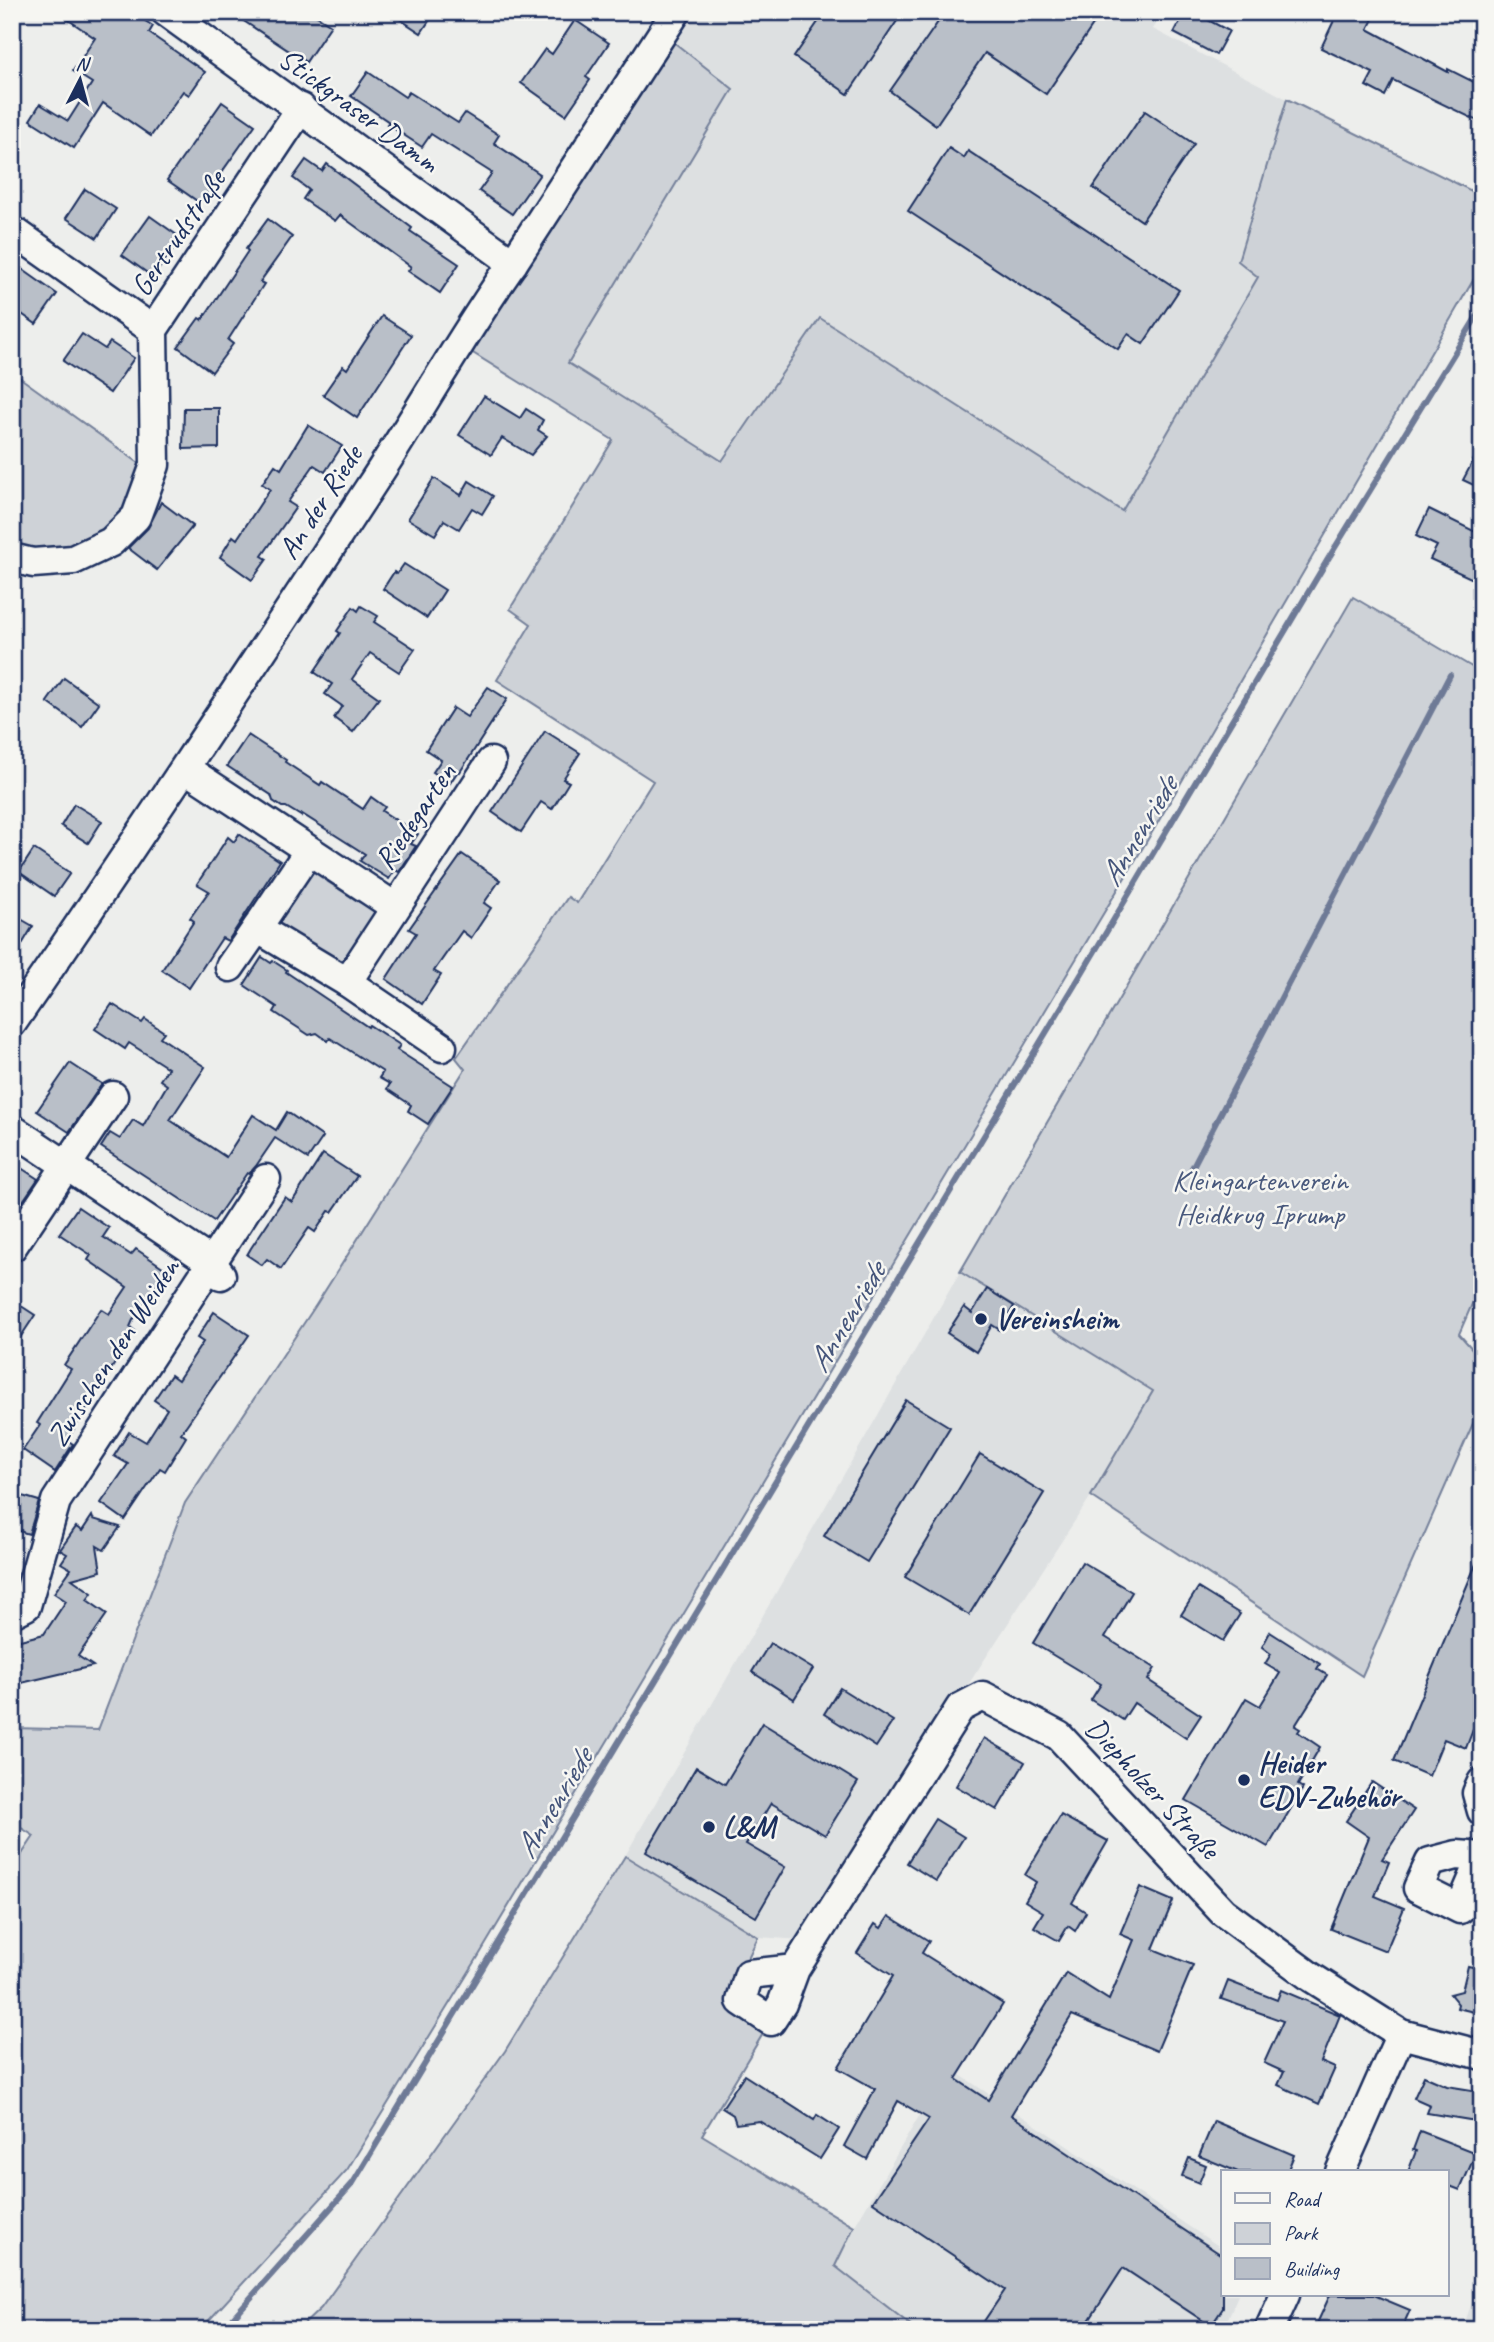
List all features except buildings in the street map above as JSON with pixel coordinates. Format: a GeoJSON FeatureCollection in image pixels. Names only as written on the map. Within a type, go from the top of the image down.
{"type":"FeatureCollection","features":[{"type":"Feature","properties":{"kind":"street","name":"Stickgraser Damm"},"geometry":{"type":"LineString","coordinates":[[166,12],[513,262]]}},
{"type":"Feature","properties":{"kind":"street","name":"An der Riede"},"geometry":{"type":"LineString","coordinates":[[12,1023],[186,769],[377,477],[487,299],[676,12]]}},
{"type":"Feature","properties":{"kind":"street","name":"Gertrudstraße"},"geometry":{"type":"LineString","coordinates":[[12,558],[33,563],[73,560],[111,542],[135,517],[155,466],[153,330],[301,108]]}},
{"type":"Feature","properties":{"kind":"street"},"geometry":{"type":"LineString","coordinates":[[12,230],[153,330]]}},
{"type":"Feature","properties":{"kind":"street","name":"Riedegarten"},"geometry":{"type":"LineString","coordinates":[[346,982],[491,762]]}},
{"type":"Feature","properties":{"kind":"street","name":"Riedegarten"},"geometry":{"type":"LineString","coordinates":[[186,769],[394,907]]}},
{"type":"Feature","properties":{"kind":"street"},"geometry":{"type":"LineString","coordinates":[[230,967],[308,852]]}},
{"type":"Feature","properties":{"kind":"street"},"geometry":{"type":"LineString","coordinates":[[257,928],[346,982],[442,1047]]}},
{"type":"Feature","properties":{"kind":"street"},"geometry":{"type":"LineString","coordinates":[[12,1247],[113,1096]]}},
{"type":"Feature","properties":{"kind":"street","name":"Zwischen den Weiden"},"geometry":{"type":"LineString","coordinates":[[12,1129],[216,1268]]}},
{"type":"Feature","properties":{"kind":"street","name":"Zwischen den Weiden"},"geometry":{"type":"LineString","coordinates":[[12,1613],[26,1606],[56,1501],[216,1268],[266,1179]]}},
{"type":"Feature","properties":{"kind":"street","name":"Diepholzer Straße"},"geometry":{"type":"LineString","coordinates":[[795,1969],[960,1708],[983,1696],[1059,1736],[1223,1912],[1311,1977],[1401,2034]]}},
{"type":"Feature","properties":{"kind":"street"},"geometry":{"type":"LineString","coordinates":[[1482,1782],[1477,1793],[1482,1811]]}},
{"type":"Feature","properties":{"kind":"street"},"geometry":{"type":"LineString","coordinates":[[1457,1855],[1482,1858],[1457,1916],[1418,1888],[1430,1862],[1457,1855]]}},
{"type":"Feature","properties":{"kind":"street"},"geometry":{"type":"LineString","coordinates":[[1341,2170],[1401,2034],[1482,2055]]}},
{"type":"Feature","properties":{"kind":"street"},"geometry":{"type":"LineString","coordinates":[[1269,2330],[1285,2296]]}},
{"type":"Feature","properties":{"kind":"shaded area"},"geometry":{"type":"Polygon","coordinates":[[[689,12],[1164,12],[1153,29],[1287,99],[1238,261],[1258,277],[1122,512],[820,318],[722,461],[567,363],[732,89],[671,40],[689,12]]]}},
{"type":"Feature","properties":{"kind":"shaded area"},"geometry":{"type":"Polygon","coordinates":[[[960,1272],[1154,1392],[1091,1496],[802,1940],[758,1937],[625,1856],[960,1272]]]}},
{"type":"Feature","properties":{"kind":"shaded area"},"geometry":{"type":"Polygon","coordinates":[[[948,2067],[1221,2248],[1221,2296],[1238,2296],[1223,2330],[917,2330],[835,2266],[854,2227],[948,2067]]]}},
{"type":"Feature","properties":{"kind":"shaded area"},"geometry":{"type":"Polygon","coordinates":[[[1482,2275],[1482,2330],[1462,2330],[1482,2275]]]}},
{"type":"Feature","properties":{"kind":"green space"},"geometry":{"type":"Polygon","coordinates":[[[671,40],[733,89],[568,363],[722,461],[820,318],[1122,511],[1258,277],[1238,261],[1287,99],[1482,196],[1482,265],[1154,829],[475,1962],[347,2170],[200,2330],[12,2330],[12,1869],[34,1836],[12,1822],[12,1728],[98,1730],[185,1503],[316,1305],[465,1069],[456,1058],[568,897],[577,903],[653,781],[497,680],[531,624],[510,609],[613,440],[468,350],[671,40]]]}},
{"type":"Feature","properties":{"kind":"green space"},"geometry":{"type":"Polygon","coordinates":[[[12,372],[143,466],[129,506],[108,532],[54,553],[12,548],[12,372]]]}},
{"type":"Feature","properties":{"kind":"green space","name":"Kleingartenverein Heidkrug Iprump"},"geometry":{"type":"Polygon","coordinates":[[[1353,597],[1482,673],[1482,1281],[1459,1334],[1482,1360],[1482,1403],[1362,1676],[1091,1496],[1153,1391],[960,1272],[1353,597]]]}},
{"type":"Feature","properties":{"kind":"green space"},"geometry":{"type":"Polygon","coordinates":[[[322,870],[331,876],[328,882],[359,902],[363,897],[372,903],[375,917],[347,959],[336,961],[293,933],[280,931],[277,917],[306,874],[322,870]]]}},
{"type":"Feature","properties":{"kind":"green space"},"geometry":{"type":"Polygon","coordinates":[[[625,1856],[758,1937],[727,2002],[767,2027],[702,2135],[854,2227],[835,2266],[917,2330],[298,2330],[321,2308],[505,2051],[625,1856]]]}},
{"type":"Feature","properties":{"kind":"waterway","name":"Annenriede"},"geometry":{"type":"LineString","coordinates":[[222,2330],[353,2183],[1082,973],[1328,559],[1482,308]]}},
{"type":"Feature","properties":{"kind":"waterway"},"geometry":{"type":"LineString","coordinates":[[1191,1170],[1450,675]]}},
{"type":"Feature","properties":{"kind":"place","name":"Vereinsheim"},"geometry":{"type":"Point","coordinates":[981,1319]}},
{"type":"Feature","properties":{"kind":"place","name":"Heider EDV-Zubehör"},"geometry":{"type":"Point","coordinates":[1244,1780]}},
{"type":"Feature","properties":{"kind":"place","name":"L&M"},"geometry":{"type":"Point","coordinates":[709,1827]}}]}
